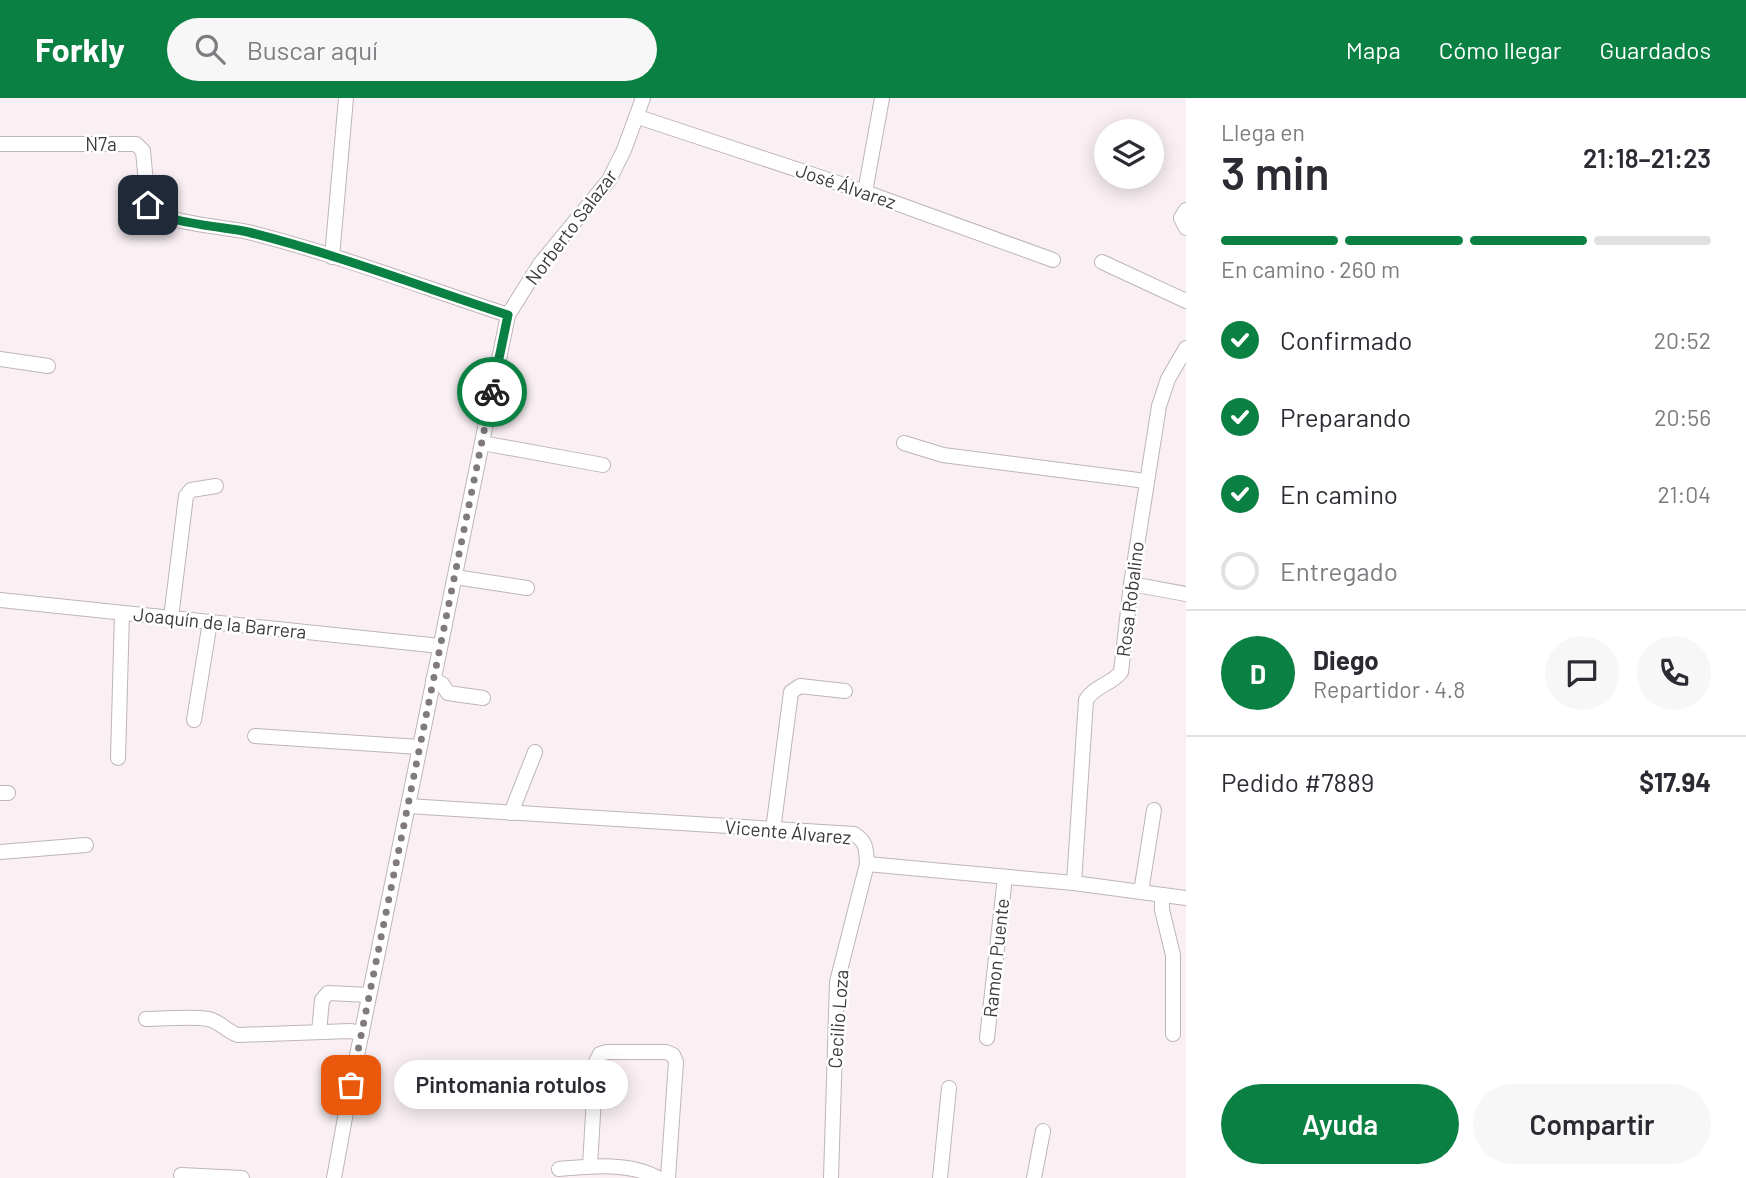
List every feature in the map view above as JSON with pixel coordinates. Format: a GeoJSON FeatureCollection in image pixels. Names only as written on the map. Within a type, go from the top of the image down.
{"type":"FeatureCollection","features":[{"type":"Feature","properties":{"kind":"street"},"geometry":{"type":"LineString","coordinates":[[332,257],[346,98]]}},
{"type":"Feature","properties":{"kind":"street","name":"Norberto Salazar"},"geometry":{"type":"LineString","coordinates":[[334,1178],[508,315],[540,264],[609,180],[638,117],[643,98]]}},
{"type":"Feature","properties":{"kind":"street"},"geometry":{"type":"LineString","coordinates":[[865,192],[882,98]]}},
{"type":"Feature","properties":{"kind":"street","name":"José Álvarez"},"geometry":{"type":"LineString","coordinates":[[638,117],[865,192],[1053,260]]}},
{"type":"Feature","properties":{"kind":"street","name":"N7a"},"geometry":{"type":"LineString","coordinates":[[0,144],[136,144],[143,151],[148,205],[153,211],[171,218],[248,232],[508,315]]}},
{"type":"Feature","properties":{"kind":"street"},"geometry":{"type":"LineString","coordinates":[[1186,210],[1181,218],[1186,228]]}},
{"type":"Feature","properties":{"kind":"street"},"geometry":{"type":"LineString","coordinates":[[1102,261],[1186,301]]}},
{"type":"Feature","properties":{"kind":"street","name":"Rosa Robalino"},"geometry":{"type":"LineString","coordinates":[[1074,883],[1086,700],[1089,694],[1115,679],[1121,672],[1131,584],[1159,406],[1168,379],[1186,348]]}},
{"type":"Feature","properties":{"kind":"street"},"geometry":{"type":"LineString","coordinates":[[0,359],[48,366]]}},
{"type":"Feature","properties":{"kind":"street"},"geometry":{"type":"LineString","coordinates":[[482,443],[603,466]]}},
{"type":"Feature","properties":{"kind":"street"},"geometry":{"type":"LineString","coordinates":[[904,443],[943,455],[1146,481]]}},
{"type":"Feature","properties":{"kind":"street"},"geometry":{"type":"LineString","coordinates":[[171,618],[186,496],[191,490],[216,485]]}},
{"type":"Feature","properties":{"kind":"street"},"geometry":{"type":"LineString","coordinates":[[455,577],[527,588]]}},
{"type":"Feature","properties":{"kind":"street"},"geometry":{"type":"LineString","coordinates":[[1131,584],[1186,594]]}},
{"type":"Feature","properties":{"kind":"street","name":"Joaquín de la Barrera"},"geometry":{"type":"LineString","coordinates":[[0,600],[440,646]]}},
{"type":"Feature","properties":{"kind":"street"},"geometry":{"type":"LineString","coordinates":[[118,758],[122,613]]}},
{"type":"Feature","properties":{"kind":"street"},"geometry":{"type":"LineString","coordinates":[[194,720],[210,622]]}},
{"type":"Feature","properties":{"kind":"street"},"geometry":{"type":"LineString","coordinates":[[433,680],[442,684],[448,693],[483,698]]}},
{"type":"Feature","properties":{"kind":"street"},"geometry":{"type":"LineString","coordinates":[[773,830],[791,692],[800,686],[845,691]]}},
{"type":"Feature","properties":{"kind":"street"},"geometry":{"type":"LineString","coordinates":[[256,736],[419,747]]}},
{"type":"Feature","properties":{"kind":"street"},"geometry":{"type":"LineString","coordinates":[[511,813],[536,752]]}},
{"type":"Feature","properties":{"kind":"street","name":"Vicente Álvarez"},"geometry":{"type":"LineString","coordinates":[[408,807],[854,834],[866,844],[867,864],[1074,883],[1186,898]]}},
{"type":"Feature","properties":{"kind":"street"},"geometry":{"type":"LineString","coordinates":[[1141,892],[1154,810]]}},
{"type":"Feature","properties":{"kind":"street"},"geometry":{"type":"LineString","coordinates":[[0,852],[86,845]]}},
{"type":"Feature","properties":{"kind":"street","name":"Cecilio Loza"},"geometry":{"type":"LineString","coordinates":[[831,1178],[837,982],[867,864]]}},
{"type":"Feature","properties":{"kind":"street","name":"Ramon Puente"},"geometry":{"type":"LineString","coordinates":[[987,1038],[1005,877]]}},
{"type":"Feature","properties":{"kind":"street"},"geometry":{"type":"LineString","coordinates":[[1162,895],[1162,910],[1173,955],[1173,1034]]}},
{"type":"Feature","properties":{"kind":"street"},"geometry":{"type":"LineString","coordinates":[[319,1032],[322,1000],[328,993],[369,995]]}},
{"type":"Feature","properties":{"kind":"street"},"geometry":{"type":"LineString","coordinates":[[146,1019],[209,1019],[238,1035],[362,1033]]}},
{"type":"Feature","properties":{"kind":"street"},"geometry":{"type":"LineString","coordinates":[[590,1166],[596,1062],[600,1054],[666,1052],[673,1055],[676,1062],[668,1178]]}},
{"type":"Feature","properties":{"kind":"street"},"geometry":{"type":"LineString","coordinates":[[940,1178],[949,1088]]}},
{"type":"Feature","properties":{"kind":"street"},"geometry":{"type":"LineString","coordinates":[[1034,1178],[1043,1131]]}},
{"type":"Feature","properties":{"kind":"street"},"geometry":{"type":"LineString","coordinates":[[559,1169],[590,1166],[642,1170],[658,1178]]}},
{"type":"Feature","properties":{"kind":"street"},"geometry":{"type":"LineString","coordinates":[[181,1175],[242,1178]]}},
{"type":"Feature","properties":{"kind":"way so far"},"geometry":{"type":"LineString","coordinates":[[351,1085],[492,392]]}},
{"type":"Feature","properties":{"kind":"place","name":"Pintomania rotulos"},"geometry":{"type":"Point","coordinates":[351,1085]}},
{"type":"Feature","properties":{"kind":"route"},"geometry":{"type":"LineString","coordinates":[[148,205],[153,211],[171,218],[248,232],[508,315],[492,392]]}}]}
